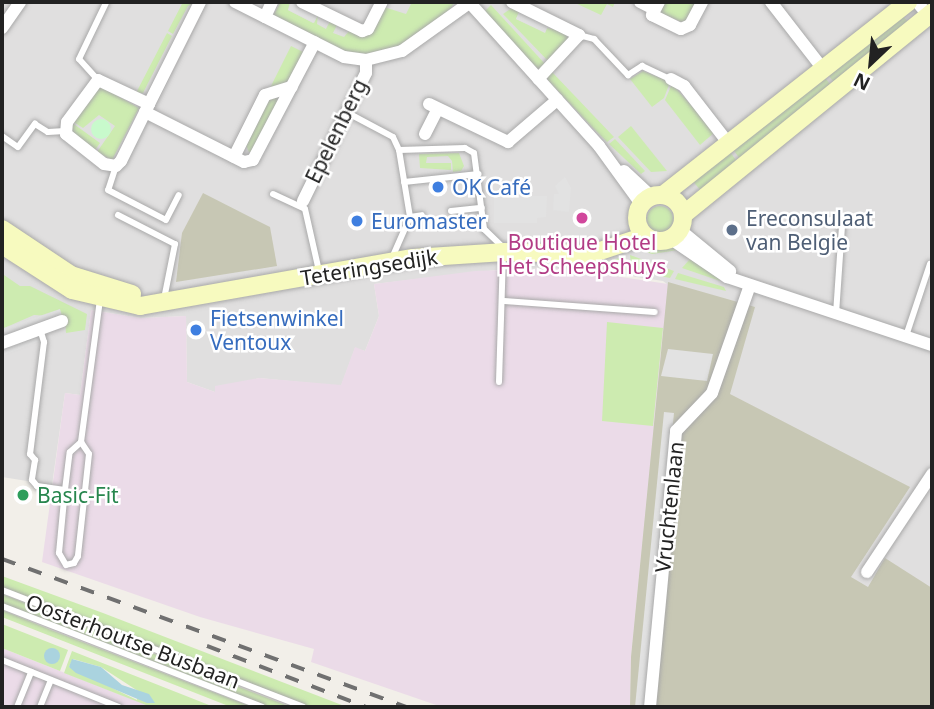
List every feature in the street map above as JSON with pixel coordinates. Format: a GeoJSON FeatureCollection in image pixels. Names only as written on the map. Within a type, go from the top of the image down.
{"type":"FeatureCollection","features":[{"type":"Feature","properties":{"kind":"main road"},"geometry":{"type":"LineString","coordinates":[[908,2],[729,144],[652,199],[641,229],[657,241],[678,228],[927,13]]}},
{"type":"Feature","properties":{"kind":"main road"},"geometry":{"type":"LineString","coordinates":[[652,199],[676,202],[678,228]]}},
{"type":"Feature","properties":{"kind":"main road","name":"Teteringsedijk"},"geometry":{"type":"LineString","coordinates":[[6,244],[51,279],[100,300],[168,301],[390,261],[506,252],[564,253],[641,229]]}},
{"type":"Feature","properties":{"kind":"main road","name":"Teteringsedijk"},"geometry":{"type":"LineString","coordinates":[[6,244],[93,284],[168,301]]}},
{"type":"Feature","properties":{"kind":"street"},"geometry":{"type":"LineString","coordinates":[[2,28],[20,2]]}},
{"type":"Feature","properties":{"kind":"street"},"geometry":{"type":"LineString","coordinates":[[200,2],[147,108],[116,166],[104,164],[65,131],[67,122],[98,80],[147,108],[234,157],[244,162],[260,152],[315,42]]}},
{"type":"Feature","properties":{"kind":"street","name":"Epelenberg"},"geometry":{"type":"LineString","coordinates":[[235,2],[344,57],[366,60],[402,51],[469,2]]}},
{"type":"Feature","properties":{"kind":"street"},"geometry":{"type":"LineString","coordinates":[[265,17],[272,2]]}},
{"type":"Feature","properties":{"kind":"street"},"geometry":{"type":"LineString","coordinates":[[302,2],[362,31],[368,29],[382,2]]}},
{"type":"Feature","properties":{"kind":"street"},"geometry":{"type":"LineString","coordinates":[[469,2],[608,156],[652,199]]}},
{"type":"Feature","properties":{"kind":"street"},"geometry":{"type":"LineString","coordinates":[[512,2],[579,35],[538,79]]}},
{"type":"Feature","properties":{"kind":"street"},"geometry":{"type":"LineString","coordinates":[[640,2],[657,5],[652,15],[681,29],[690,25],[702,2]]}},
{"type":"Feature","properties":{"kind":"street"},"geometry":{"type":"LineString","coordinates":[[771,2],[823,69]]}},
{"type":"Feature","properties":{"kind":"street","name":"Epelenberg"},"geometry":{"type":"LineString","coordinates":[[301,204],[366,73],[366,60]]}},
{"type":"Feature","properties":{"kind":"street"},"geometry":{"type":"LineString","coordinates":[[671,79],[684,86],[729,144]]}},
{"type":"Feature","properties":{"kind":"street"},"geometry":{"type":"LineString","coordinates":[[234,157],[265,95],[292,88]]}},
{"type":"Feature","properties":{"kind":"street"},"geometry":{"type":"LineString","coordinates":[[425,134],[433,106],[508,142],[557,100]]}},
{"type":"Feature","properties":{"kind":"street"},"geometry":{"type":"LineString","coordinates":[[678,228],[706,266],[750,285],[932,345]]}},
{"type":"Feature","properties":{"kind":"street","name":"Vruchtenlaan"},"geometry":{"type":"LineString","coordinates":[[650,707],[676,431],[712,393],[750,285]]}},
{"type":"Feature","properties":{"kind":"street"},"geometry":{"type":"LineString","coordinates":[[2,343],[62,321]]}},
{"type":"Feature","properties":{"kind":"street"},"geometry":{"type":"LineString","coordinates":[[867,572],[932,474]]}},
{"type":"Feature","properties":{"kind":"lane"},"geometry":{"type":"LineString","coordinates":[[98,80],[79,59],[106,3]]}},
{"type":"Feature","properties":{"kind":"lane"},"geometry":{"type":"LineString","coordinates":[[579,35],[594,39],[628,75],[642,66],[671,79]]}},
{"type":"Feature","properties":{"kind":"lane"},"geometry":{"type":"LineString","coordinates":[[346,112],[393,137],[399,150],[410,216],[390,261]]}},
{"type":"Feature","properties":{"kind":"lane"},"geometry":{"type":"LineString","coordinates":[[2,136],[18,147],[35,124],[48,132],[65,131]]}},
{"type":"Feature","properties":{"kind":"lane"},"geometry":{"type":"LineString","coordinates":[[399,150],[465,148],[477,158],[484,229],[506,252],[499,382]]}},
{"type":"Feature","properties":{"kind":"lane"},"geometry":{"type":"LineString","coordinates":[[116,166],[108,190],[166,220],[179,195]]}},
{"type":"Feature","properties":{"kind":"lane"},"geometry":{"type":"LineString","coordinates":[[404,182],[479,174]]}},
{"type":"Feature","properties":{"kind":"lane"},"geometry":{"type":"LineString","coordinates":[[273,194],[301,204],[305,209],[320,273]]}},
{"type":"Feature","properties":{"kind":"lane"},"geometry":{"type":"LineString","coordinates":[[451,211],[482,208]]}},
{"type":"Feature","properties":{"kind":"lane"},"geometry":{"type":"LineString","coordinates":[[118,215],[175,244],[168,301]]}},
{"type":"Feature","properties":{"kind":"lane"},"geometry":{"type":"LineString","coordinates":[[410,216],[422,215]]}},
{"type":"Feature","properties":{"kind":"lane"},"geometry":{"type":"LineString","coordinates":[[831,220],[842,226],[836,313]]}},
{"type":"Feature","properties":{"kind":"lane"},"geometry":{"type":"LineString","coordinates":[[906,336],[930,264]]}},
{"type":"Feature","properties":{"kind":"lane"},"geometry":{"type":"LineString","coordinates":[[81,442],[89,454],[78,556],[74,563],[66,565],[59,553],[65,490],[70,452],[81,442],[100,300]]}},
{"type":"Feature","properties":{"kind":"lane"},"geometry":{"type":"LineString","coordinates":[[504,301],[655,312]]}},
{"type":"Feature","properties":{"kind":"lane"},"geometry":{"type":"LineString","coordinates":[[39,328],[44,342],[30,454],[35,460],[32,481],[37,486],[65,490]]}},
{"type":"Feature","properties":{"kind":"lane","name":"Oosterhoutse Busbaan"},"geometry":{"type":"LineString","coordinates":[[2,590],[303,707]]}},
{"type":"Feature","properties":{"kind":"lane","name":"Oosterhoutse Busbaan"},"geometry":{"type":"LineString","coordinates":[[2,606],[262,707]]}},
{"type":"Feature","properties":{"kind":"lane"},"geometry":{"type":"LineString","coordinates":[[2,660],[119,707]]}},
{"type":"Feature","properties":{"kind":"lane"},"geometry":{"type":"LineString","coordinates":[[17,707],[31,672]]}},
{"type":"Feature","properties":{"kind":"lane"},"geometry":{"type":"LineString","coordinates":[[40,707],[51,680]]}},
{"type":"Feature","properties":{"kind":"shaded area"},"geometry":{"type":"Polygon","coordinates":[[[2,2],[932,2],[932,707],[630,707],[631,657],[667,284],[663,281],[598,271],[514,268],[374,284],[379,316],[365,351],[355,348],[341,386],[259,378],[215,392],[187,382],[186,316],[141,318],[91,310],[80,395],[65,393],[52,485],[2,477],[2,2]]]}},
{"type":"Feature","properties":{"kind":"shaded area"},"geometry":{"type":"Polygon","coordinates":[[[292,2],[318,15],[314,23],[288,10],[292,2]]]}},
{"type":"Feature","properties":{"kind":"shaded area"},"geometry":{"type":"Polygon","coordinates":[[[193,6],[149,92],[146,90],[193,6]]]}},
{"type":"Feature","properties":{"kind":"shaded area"},"geometry":{"type":"Polygon","coordinates":[[[520,10],[549,24],[545,33],[516,19],[520,10]]]}},
{"type":"Feature","properties":{"kind":"shaded area"},"geometry":{"type":"Polygon","coordinates":[[[565,177],[571,188],[569,212],[553,210],[554,194],[559,194],[555,186],[565,177]]]}},
{"type":"Feature","properties":{"kind":"shaded area"},"geometry":{"type":"Polygon","coordinates":[[[203,193],[270,227],[277,266],[176,282],[182,233],[203,193]]]}},
{"type":"Feature","properties":{"kind":"shaded area"},"geometry":{"type":"Polygon","coordinates":[[[494,196],[547,196],[546,217],[537,218],[537,223],[494,223],[494,196]]]}},
{"type":"Feature","properties":{"kind":"shaded area"},"geometry":{"type":"Polygon","coordinates":[[[561,268],[668,284],[631,657],[630,707],[442,707],[311,662],[314,649],[200,617],[42,562],[65,393],[80,395],[91,310],[141,318],[186,316],[187,382],[215,392],[215,386],[259,378],[341,385],[355,347],[365,351],[379,316],[374,284],[475,271],[561,268]]]}},
{"type":"Feature","properties":{"kind":"shaded area"},"geometry":{"type":"Polygon","coordinates":[[[668,282],[755,307],[730,394],[910,487],[851,577],[868,587],[885,558],[932,588],[932,707],[630,707],[631,657],[668,282]]]}},
{"type":"Feature","properties":{"kind":"shaded area"},"geometry":{"type":"Polygon","coordinates":[[[60,309],[62,316],[2,337],[4,328],[60,309]]]}},
{"type":"Feature","properties":{"kind":"shaded area"},"geometry":{"type":"Polygon","coordinates":[[[37,333],[39,341],[2,356],[2,347],[37,333]]]}},
{"type":"Feature","properties":{"kind":"shaded area"},"geometry":{"type":"Polygon","coordinates":[[[668,349],[713,354],[707,381],[661,376],[668,349]]]}},
{"type":"Feature","properties":{"kind":"shaded area"},"geometry":{"type":"Polygon","coordinates":[[[664,412],[674,413],[645,707],[635,707],[664,412]]]}},
{"type":"Feature","properties":{"kind":"shaded area"},"geometry":{"type":"Polygon","coordinates":[[[2,648],[60,671],[152,707],[2,707],[2,648]]]}},
{"type":"Feature","properties":{"kind":"green space"},"geometry":{"type":"Polygon","coordinates":[[[183,2],[195,2],[188,6],[173,34],[168,31],[183,2]]]}},
{"type":"Feature","properties":{"kind":"green space"},"geometry":{"type":"Polygon","coordinates":[[[290,2],[288,10],[313,23],[318,15],[317,24],[326,29],[330,21],[337,25],[333,33],[344,37],[349,31],[359,35],[384,7],[406,14],[412,2],[455,2],[447,13],[400,46],[366,54],[346,52],[273,16],[280,3],[290,2]]]}},
{"type":"Feature","properties":{"kind":"green space"},"geometry":{"type":"Polygon","coordinates":[[[573,2],[615,2],[613,7],[607,4],[601,15],[573,2]]]}},
{"type":"Feature","properties":{"kind":"green space"},"geometry":{"type":"Polygon","coordinates":[[[665,2],[697,2],[689,20],[682,22],[660,13],[665,2]]]}},
{"type":"Feature","properties":{"kind":"green space"},"geometry":{"type":"Polygon","coordinates":[[[491,5],[546,65],[540,71],[483,13],[491,5]]]}},
{"type":"Feature","properties":{"kind":"green space"},"geometry":{"type":"Polygon","coordinates":[[[512,8],[520,10],[516,19],[545,32],[547,28],[563,31],[570,41],[549,62],[503,14],[512,8]]]}},
{"type":"Feature","properties":{"kind":"green space"},"geometry":{"type":"Polygon","coordinates":[[[900,12],[911,26],[836,85],[826,72],[900,12]]]}},
{"type":"Feature","properties":{"kind":"green space"},"geometry":{"type":"Polygon","coordinates":[[[167,33],[172,36],[143,93],[136,93],[167,33]]]}},
{"type":"Feature","properties":{"kind":"green space"},"geometry":{"type":"Polygon","coordinates":[[[291,46],[305,53],[289,82],[270,88],[291,46]]]}},
{"type":"Feature","properties":{"kind":"green space"},"geometry":{"type":"Polygon","coordinates":[[[643,71],[670,82],[664,98],[652,107],[630,79],[643,71]]]}},
{"type":"Feature","properties":{"kind":"green space"},"geometry":{"type":"Polygon","coordinates":[[[552,72],[614,137],[607,142],[592,127],[546,78],[552,72]]]}},
{"type":"Feature","properties":{"kind":"green space"},"geometry":{"type":"Polygon","coordinates":[[[822,74],[833,88],[741,160],[731,147],[822,74]]]}},
{"type":"Feature","properties":{"kind":"green space"},"geometry":{"type":"Polygon","coordinates":[[[672,84],[715,132],[700,145],[665,100],[672,84]]]}},
{"type":"Feature","properties":{"kind":"green space"},"geometry":{"type":"Polygon","coordinates":[[[100,86],[139,108],[112,160],[97,152],[115,126],[99,115],[83,128],[72,121],[100,86]]]}},
{"type":"Feature","properties":{"kind":"green space"},"geometry":{"type":"Polygon","coordinates":[[[279,97],[254,152],[249,152],[246,145],[269,99],[279,97]]]}},
{"type":"Feature","properties":{"kind":"green space"},"geometry":{"type":"Polygon","coordinates":[[[101,119],[108,122],[111,129],[108,136],[101,139],[94,136],[91,129],[94,122],[101,119]]]}},
{"type":"Feature","properties":{"kind":"green space"},"geometry":{"type":"Polygon","coordinates":[[[71,122],[100,143],[95,150],[72,134],[71,122]]]}},
{"type":"Feature","properties":{"kind":"green space"},"geometry":{"type":"Polygon","coordinates":[[[631,126],[667,171],[651,172],[618,137],[631,126]]]}},
{"type":"Feature","properties":{"kind":"green space"},"geometry":{"type":"Polygon","coordinates":[[[615,139],[645,171],[641,174],[609,144],[615,139]]]}},
{"type":"Feature","properties":{"kind":"green space"},"geometry":{"type":"Polygon","coordinates":[[[728,149],[738,163],[702,192],[691,179],[728,149]]]}},
{"type":"Feature","properties":{"kind":"green space"},"geometry":{"type":"Polygon","coordinates":[[[459,153],[464,166],[461,171],[453,172],[452,161],[448,156],[427,157],[426,163],[451,163],[451,170],[420,168],[419,154],[459,153]]]}},
{"type":"Feature","properties":{"kind":"green space"},"geometry":{"type":"Polygon","coordinates":[[[660,206],[669,210],[673,219],[669,228],[660,232],[651,228],[647,219],[651,210],[660,206]]]}},
{"type":"Feature","properties":{"kind":"green space"},"geometry":{"type":"Polygon","coordinates":[[[645,243],[678,250],[652,254],[637,248],[645,243]]]}},
{"type":"Feature","properties":{"kind":"green space"},"geometry":{"type":"Polygon","coordinates":[[[630,255],[674,271],[670,278],[632,270],[630,255]]]}},
{"type":"Feature","properties":{"kind":"green space"},"geometry":{"type":"Polygon","coordinates":[[[622,257],[627,270],[589,265],[607,262],[622,257]]]}},
{"type":"Feature","properties":{"kind":"green space"},"geometry":{"type":"Polygon","coordinates":[[[690,259],[720,278],[720,281],[682,268],[690,259]]]}},
{"type":"Feature","properties":{"kind":"green space"},"geometry":{"type":"Polygon","coordinates":[[[678,273],[724,287],[726,291],[675,279],[678,273]]]}},
{"type":"Feature","properties":{"kind":"green space"},"geometry":{"type":"Polygon","coordinates":[[[4,275],[20,286],[30,286],[87,314],[85,330],[66,333],[65,317],[34,315],[2,329],[4,275]]]}},
{"type":"Feature","properties":{"kind":"green space"},"geometry":{"type":"Polygon","coordinates":[[[607,322],[663,328],[653,426],[602,421],[607,322]]]}},
{"type":"Feature","properties":{"kind":"green space"},"geometry":{"type":"Polygon","coordinates":[[[2,576],[347,707],[311,707],[2,587],[2,576]]]}},
{"type":"Feature","properties":{"kind":"green space"},"geometry":{"type":"Polygon","coordinates":[[[2,594],[291,707],[270,707],[54,624],[2,603],[2,594]]]}},
{"type":"Feature","properties":{"kind":"green space"},"geometry":{"type":"Polygon","coordinates":[[[2,610],[252,707],[231,707],[2,617],[2,610]]]}},
{"type":"Feature","properties":{"kind":"green space"},"geometry":{"type":"Polygon","coordinates":[[[2,624],[68,650],[60,671],[2,648],[2,624]]]}},
{"type":"Feature","properties":{"kind":"green space"},"geometry":{"type":"Polygon","coordinates":[[[72,651],[214,707],[151,707],[64,673],[72,651]],[[73,659],[69,667],[137,700],[138,691],[101,667],[73,659]]]}},
{"type":"Feature","properties":{"kind":"water"},"geometry":{"type":"Polygon","coordinates":[[[49,648],[55,648],[60,656],[58,662],[49,664],[44,659],[44,653],[49,648]]]}},
{"type":"Feature","properties":{"kind":"water"},"geometry":{"type":"Polygon","coordinates":[[[72,659],[101,667],[122,685],[149,694],[155,703],[147,703],[76,673],[69,667],[72,659]]]}},
{"type":"Feature","properties":{"kind":"railway"},"geometry":{"type":"LineString","coordinates":[[2,559],[407,707]]}},
{"type":"Feature","properties":{"kind":"railway"},"geometry":{"type":"LineString","coordinates":[[207,646],[366,707]]}},
{"type":"Feature","properties":{"kind":"place","name":"OK Café"},"geometry":{"type":"Point","coordinates":[438,187]}},
{"type":"Feature","properties":{"kind":"place","name":"Boutique Hotel Het Scheepshuys"},"geometry":{"type":"Point","coordinates":[582,218]}},
{"type":"Feature","properties":{"kind":"place","name":"Euromaster"},"geometry":{"type":"Point","coordinates":[357,221]}},
{"type":"Feature","properties":{"kind":"place","name":"Ereconsulaat van Belgie"},"geometry":{"type":"Point","coordinates":[732,230]}},
{"type":"Feature","properties":{"kind":"place","name":"Fietsenwinkel Ventoux"},"geometry":{"type":"Point","coordinates":[196,330]}},
{"type":"Feature","properties":{"kind":"place","name":"Basic-Fit"},"geometry":{"type":"Point","coordinates":[23,495]}}]}
